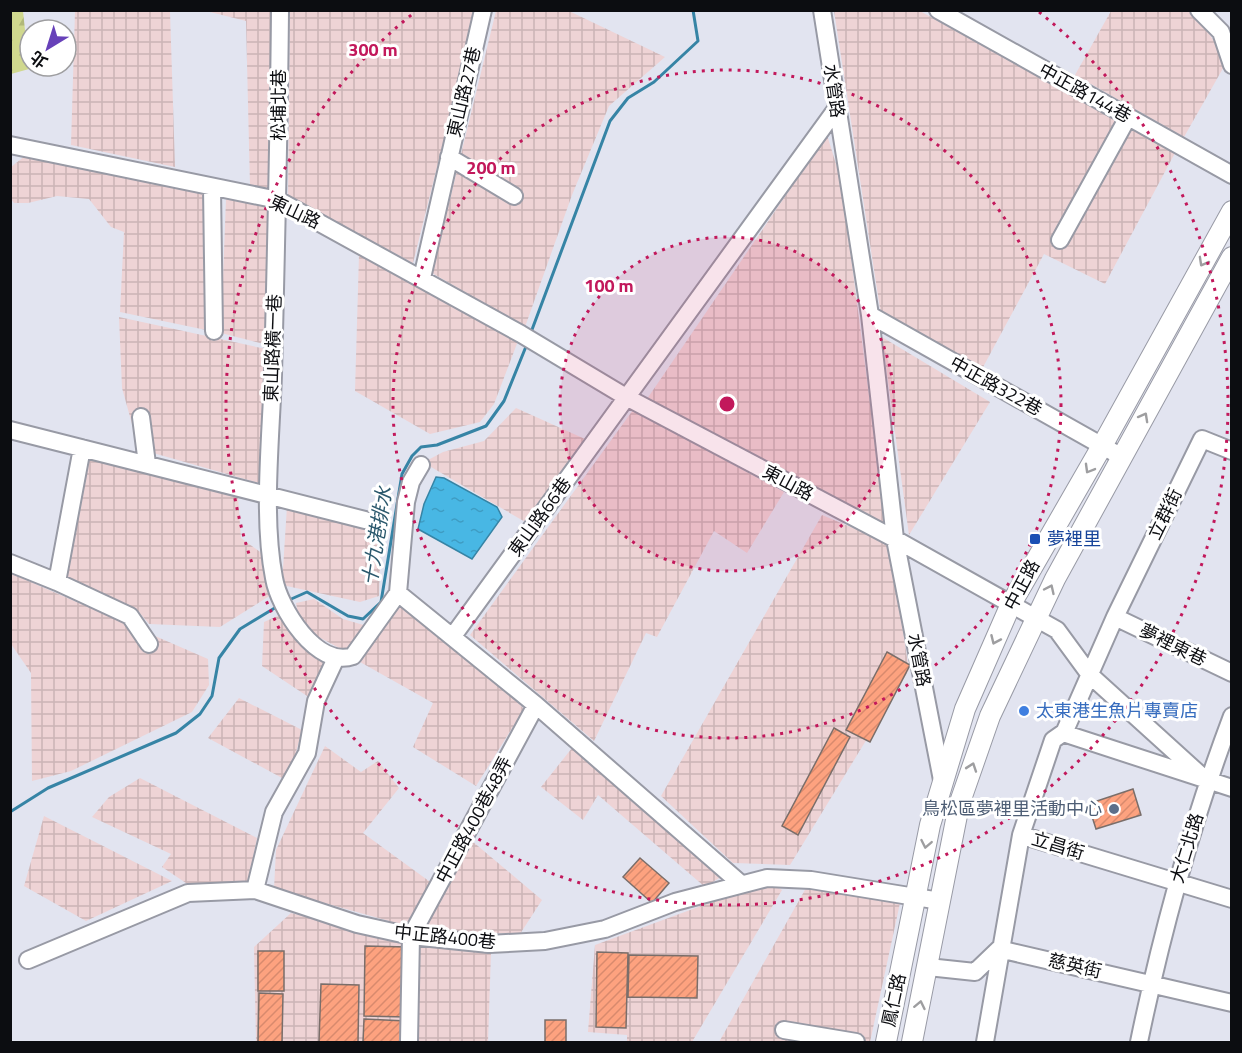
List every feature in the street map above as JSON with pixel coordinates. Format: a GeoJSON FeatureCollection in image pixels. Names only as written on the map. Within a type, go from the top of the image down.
{"type":"FeatureCollection","features":[{"type":"Feature","properties":{"kind":"main road","name":"中正路"},"geometry":{"type":"LineString","coordinates":[[903,958],[930,825],[942,780],[965,709],[1011,604],[1102,446],[1232,211]]}},
{"type":"Feature","properties":{"kind":"main road","name":"中正路"},"geometry":{"type":"LineString","coordinates":[[928,967],[959,805],[990,716],[1055,579],[1232,256]]}},
{"type":"Feature","properties":{"kind":"main road","name":"鳳仁路"},"geometry":{"type":"LineString","coordinates":[[886,1042],[903,958]]}},
{"type":"Feature","properties":{"kind":"main road","name":"鳳仁路"},"geometry":{"type":"LineString","coordinates":[[912,1042],[928,967]]}},
{"type":"Feature","properties":{"kind":"street","name":"松埔北巷"},"geometry":{"type":"LineString","coordinates":[[278,200],[280,10]]}},
{"type":"Feature","properties":{"kind":"street","name":"水管路"},"geometry":{"type":"LineString","coordinates":[[822,10],[870,315],[895,539],[942,780]]}},
{"type":"Feature","properties":{"kind":"street","name":"中正路144巷"},"geometry":{"type":"LineString","coordinates":[[938,10],[1232,175]]}},
{"type":"Feature","properties":{"kind":"street"},"geometry":{"type":"LineString","coordinates":[[1199,10],[1221,32],[1232,65]]}},
{"type":"Feature","properties":{"kind":"street","name":"東山路27巷"},"geometry":{"type":"LineString","coordinates":[[422,278],[479,12]]}},
{"type":"Feature","properties":{"kind":"street","name":"東山路66巷"},"geometry":{"type":"LineString","coordinates":[[453,636],[837,108]]}},
{"type":"Feature","properties":{"kind":"street"},"geometry":{"type":"LineString","coordinates":[[1060,240],[1128,117]]}},
{"type":"Feature","properties":{"kind":"street","name":"東山路"},"geometry":{"type":"LineString","coordinates":[[10,145],[278,200],[422,278],[627,397],[1037,617]]}},
{"type":"Feature","properties":{"kind":"street"},"geometry":{"type":"LineString","coordinates":[[449,157],[514,196]]}},
{"type":"Feature","properties":{"kind":"street"},"geometry":{"type":"LineString","coordinates":[[212,188],[214,331]]}},
{"type":"Feature","properties":{"kind":"street","name":"東山路橫一巷"},"geometry":{"type":"LineString","coordinates":[[278,200],[269,496],[274,581],[296,628],[308,641],[336,658]]}},
{"type":"Feature","properties":{"kind":"street","name":"中正路322巷"},"geometry":{"type":"LineString","coordinates":[[870,315],[1122,457]]}},
{"type":"Feature","properties":{"kind":"street"},"geometry":{"type":"LineString","coordinates":[[141,417],[147,464]]}},
{"type":"Feature","properties":{"kind":"street"},"geometry":{"type":"LineString","coordinates":[[10,430],[365,520]]}},
{"type":"Feature","properties":{"kind":"street","name":"立群街"},"geometry":{"type":"LineString","coordinates":[[1114,617],[1202,440],[1232,451]]}},
{"type":"Feature","properties":{"kind":"street"},"geometry":{"type":"LineString","coordinates":[[57,582],[82,448]]}},
{"type":"Feature","properties":{"kind":"street"},"geometry":{"type":"LineString","coordinates":[[28,960],[188,893],[255,890],[274,812],[308,753],[316,701],[336,658],[353,656],[398,593],[406,502],[411,482],[421,465]]}},
{"type":"Feature","properties":{"kind":"street"},"geometry":{"type":"LineString","coordinates":[[10,563],[129,616],[149,644]]}},
{"type":"Feature","properties":{"kind":"street"},"geometry":{"type":"LineString","coordinates":[[398,593],[536,705],[740,883]]}},
{"type":"Feature","properties":{"kind":"street"},"geometry":{"type":"LineString","coordinates":[[1037,617],[1063,634],[1090,675],[1207,781]]}},
{"type":"Feature","properties":{"kind":"street","name":"夢裡東巷"},"geometry":{"type":"LineString","coordinates":[[1114,617],[1232,674]]}},
{"type":"Feature","properties":{"kind":"street","name":"立昌街"},"geometry":{"type":"LineString","coordinates":[[1114,617],[1064,733],[1053,740],[1021,835],[1232,899]]}},
{"type":"Feature","properties":{"kind":"street","name":"中正路400巷48弄"},"geometry":{"type":"LineString","coordinates":[[411,936],[536,705]]}},
{"type":"Feature","properties":{"kind":"street","name":"大仁北路"},"geometry":{"type":"LineString","coordinates":[[1139,1042],[1176,883],[1207,781],[1232,716]]}},
{"type":"Feature","properties":{"kind":"street"},"geometry":{"type":"LineString","coordinates":[[1064,733],[1232,788]]}},
{"type":"Feature","properties":{"kind":"street"},"geometry":{"type":"LineString","coordinates":[[985,1042],[999,949],[1021,835]]}},
{"type":"Feature","properties":{"kind":"street","name":"中正路400巷"},"geometry":{"type":"LineString","coordinates":[[255,890],[357,924],[411,936],[489,944],[545,941],[605,929],[675,902],[766,878],[811,880],[940,901]]}},
{"type":"Feature","properties":{"kind":"street"},"geometry":{"type":"LineString","coordinates":[[409,1042],[411,936]]}},
{"type":"Feature","properties":{"kind":"street"},"geometry":{"type":"LineString","coordinates":[[928,967],[975,972],[999,949]]}},
{"type":"Feature","properties":{"kind":"street","name":"慈英街"},"geometry":{"type":"LineString","coordinates":[[999,949],[1152,983],[1232,1004]]}},
{"type":"Feature","properties":{"kind":"street"},"geometry":{"type":"LineString","coordinates":[[784,1030],[856,1042]]}},
{"type":"Feature","properties":{"kind":"shaded area"},"geometry":{"type":"Polygon","coordinates":[[[75,11],[170,11],[175,167],[71,145],[73,78],[78,78],[78,18],[75,18],[75,11]]]}},
{"type":"Feature","properties":{"kind":"shaded area"},"geometry":{"type":"Polygon","coordinates":[[[206,11],[271,11],[271,189],[250,186],[246,21],[206,11]]]}},
{"type":"Feature","properties":{"kind":"shaded area"},"geometry":{"type":"Polygon","coordinates":[[[290,11],[476,11],[413,263],[288,196],[290,11]]]}},
{"type":"Feature","properties":{"kind":"shaded area"},"geometry":{"type":"Polygon","coordinates":[[[496,11],[569,11],[665,57],[609,106],[572,195],[525,327],[432,273],[496,11]]]}},
{"type":"Feature","properties":{"kind":"shaded area"},"geometry":{"type":"Polygon","coordinates":[[[834,11],[920,11],[1175,153],[1105,284],[1044,254],[982,369],[881,315],[834,11]]]}},
{"type":"Feature","properties":{"kind":"shaded area"},"geometry":{"type":"Polygon","coordinates":[[[1111,11],[1190,11],[1201,21],[1217,46],[1226,63],[1184,137],[1075,75],[1111,11]]]}},
{"type":"Feature","properties":{"kind":"shaded area"},"geometry":{"type":"Polygon","coordinates":[[[827,135],[841,180],[886,526],[647,399],[827,135]]]}},
{"type":"Feature","properties":{"kind":"shaded area"},"geometry":{"type":"Polygon","coordinates":[[[26,155],[205,193],[206,330],[120,312],[124,232],[111,227],[89,199],[57,196],[28,203],[14,203],[11,199],[11,167],[26,155]]]}},
{"type":"Feature","properties":{"kind":"shaded area"},"geometry":{"type":"Polygon","coordinates":[[[226,199],[270,207],[268,345],[221,333],[226,199]]]}},
{"type":"Feature","properties":{"kind":"shaded area"},"geometry":{"type":"Polygon","coordinates":[[[359,255],[518,341],[494,404],[480,422],[430,434],[355,391],[359,255]]]}},
{"type":"Feature","properties":{"kind":"shaded area"},"geometry":{"type":"Polygon","coordinates":[[[119,317],[266,349],[259,483],[139,449],[122,388],[119,317]]]}},
{"type":"Feature","properties":{"kind":"shaded area"},"geometry":{"type":"Polygon","coordinates":[[[882,337],[990,402],[909,535],[882,337]]]}},
{"type":"Feature","properties":{"kind":"shaded area"},"geometry":{"type":"Polygon","coordinates":[[[516,408],[585,439],[527,523],[431,467],[428,460],[443,452],[484,441],[516,408]]]}},
{"type":"Feature","properties":{"kind":"shaded area"},"geometry":{"type":"Polygon","coordinates":[[[633,410],[784,492],[747,553],[714,531],[657,637],[646,633],[594,741],[470,635],[633,410]]]}},
{"type":"Feature","properties":{"kind":"shaded area"},"geometry":{"type":"Polygon","coordinates":[[[90,457],[238,497],[241,538],[263,554],[271,595],[220,627],[149,624],[138,611],[68,578],[66,574],[90,457]]]}},
{"type":"Feature","properties":{"kind":"shaded area"},"geometry":{"type":"Polygon","coordinates":[[[287,506],[381,534],[379,596],[360,602],[282,585],[287,506]]]}},
{"type":"Feature","properties":{"kind":"shaded area"},"geometry":{"type":"Polygon","coordinates":[[[822,515],[889,543],[909,670],[790,865],[733,863],[661,796],[822,515]]]}},
{"type":"Feature","properties":{"kind":"shaded area"},"geometry":{"type":"Polygon","coordinates":[[[10,573],[208,659],[209,685],[192,712],[71,771],[32,781],[31,673],[11,644],[10,573]]]}},
{"type":"Feature","properties":{"kind":"shaded area"},"geometry":{"type":"Polygon","coordinates":[[[314,599],[343,619],[367,626],[353,647],[341,649],[313,634],[298,614],[296,603],[314,599]]]}},
{"type":"Feature","properties":{"kind":"shaded area"},"geometry":{"type":"Polygon","coordinates":[[[400,604],[504,688],[524,709],[476,786],[413,747],[433,703],[360,662],[400,604]]]}},
{"type":"Feature","properties":{"kind":"shaded area"},"geometry":{"type":"Polygon","coordinates":[[[282,614],[301,645],[326,660],[310,698],[262,666],[264,622],[282,614]]]}},
{"type":"Feature","properties":{"kind":"shaded area"},"geometry":{"type":"Polygon","coordinates":[[[239,698],[302,730],[295,756],[282,778],[208,738],[239,698]]]}},
{"type":"Feature","properties":{"kind":"shaded area"},"geometry":{"type":"Polygon","coordinates":[[[325,746],[361,772],[378,761],[399,788],[363,833],[433,884],[407,926],[274,889],[276,850],[325,746]]]}},
{"type":"Feature","properties":{"kind":"shaded area"},"geometry":{"type":"Polygon","coordinates":[[[572,748],[724,875],[705,887],[598,795],[583,820],[541,787],[572,748]]]}},
{"type":"Feature","properties":{"kind":"shaded area"},"geometry":{"type":"Polygon","coordinates":[[[140,778],[257,838],[248,882],[189,885],[162,867],[171,854],[92,817],[109,797],[140,778]]]}},
{"type":"Feature","properties":{"kind":"shaded area"},"geometry":{"type":"Polygon","coordinates":[[[44,816],[172,881],[86,921],[24,886],[44,816]]]}},
{"type":"Feature","properties":{"kind":"shaded area"},"geometry":{"type":"Polygon","coordinates":[[[472,841],[542,900],[520,934],[443,932],[426,927],[472,841]]]}},
{"type":"Feature","properties":{"kind":"shaded area"},"geometry":{"type":"Polygon","coordinates":[[[771,884],[782,890],[692,1042],[627,1042],[627,1035],[588,1032],[595,945],[739,892],[771,884]]]}},
{"type":"Feature","properties":{"kind":"shaded area"},"geometry":{"type":"Polygon","coordinates":[[[806,888],[900,903],[870,1042],[719,1042],[806,888]]]}},
{"type":"Feature","properties":{"kind":"shaded area"},"geometry":{"type":"Polygon","coordinates":[[[291,913],[406,942],[402,1042],[256,1042],[254,947],[291,913]]]}},
{"type":"Feature","properties":{"kind":"shaded area"},"geometry":{"type":"Polygon","coordinates":[[[417,945],[491,953],[488,1042],[416,1042],[417,945]]]}},
{"type":"Feature","properties":{"kind":"green space"},"geometry":{"type":"Polygon","coordinates":[[[11,10],[23,11],[24,18],[18,18],[18,72],[11,74],[11,10]]]}},
{"type":"Feature","properties":{"kind":"water"},"geometry":{"type":"Polygon","coordinates":[[[436,477],[444,478],[497,507],[502,517],[472,559],[418,529],[424,504],[436,477]]]}},
{"type":"Feature","properties":{"kind":"building"},"geometry":{"type":"Polygon","coordinates":[[[887,652],[910,665],[870,742],[846,730],[887,652]]]}},
{"type":"Feature","properties":{"kind":"building"},"geometry":{"type":"Polygon","coordinates":[[[834,728],[850,737],[798,835],[782,826],[834,728]]]}},
{"type":"Feature","properties":{"kind":"building","name":"鳥松區夢裡里活動中心"},"geometry":{"type":"Polygon","coordinates":[[[1133,789],[1141,815],[1096,829],[1088,804],[1133,789]]]}},
{"type":"Feature","properties":{"kind":"building"},"geometry":{"type":"Polygon","coordinates":[[[640,858],[669,883],[652,903],[623,877],[640,858]]]}},
{"type":"Feature","properties":{"kind":"building"},"geometry":{"type":"Polygon","coordinates":[[[365,946],[407,947],[406,1017],[364,1016],[365,946]]]}},
{"type":"Feature","properties":{"kind":"building"},"geometry":{"type":"Polygon","coordinates":[[[258,951],[284,951],[284,991],[258,991],[258,951]]]}},
{"type":"Feature","properties":{"kind":"building"},"geometry":{"type":"Polygon","coordinates":[[[597,952],[628,953],[626,1028],[596,1027],[597,952]]]}},
{"type":"Feature","properties":{"kind":"building"},"geometry":{"type":"Polygon","coordinates":[[[629,955],[698,956],[697,998],[628,997],[629,955]]]}},
{"type":"Feature","properties":{"kind":"building"},"geometry":{"type":"Polygon","coordinates":[[[321,984],[359,985],[358,1042],[319,1042],[321,984]]]}},
{"type":"Feature","properties":{"kind":"building"},"geometry":{"type":"Polygon","coordinates":[[[259,993],[283,994],[282,1042],[258,1042],[259,993]]]}},
{"type":"Feature","properties":{"kind":"building"},"geometry":{"type":"Polygon","coordinates":[[[364,1019],[406,1021],[406,1042],[363,1042],[364,1019]]]}},
{"type":"Feature","properties":{"kind":"building"},"geometry":{"type":"Polygon","coordinates":[[[545,1020],[566,1020],[566,1042],[545,1042],[545,1020]]]}},
{"type":"Feature","properties":{"kind":"waterway","name":"十九港排水"},"geometry":{"type":"LineString","coordinates":[[530,335],[610,121],[628,98],[654,82],[698,41],[693,10]]}},
{"type":"Feature","properties":{"kind":"waterway","name":"十九港排水"},"geometry":{"type":"LineString","coordinates":[[289,600],[307,592],[348,616],[363,619],[381,602],[402,474],[412,456],[421,447],[437,445],[486,426],[504,401],[527,344]]}},
{"type":"Feature","properties":{"kind":"waterway","name":"十九港排水"},"geometry":{"type":"LineString","coordinates":[[10,812],[48,788],[176,733],[200,714],[212,696],[219,658],[240,629],[278,606]]}},
{"type":"Feature","properties":{"kind":"place","name":"夢裡里"},"geometry":{"type":"Point","coordinates":[1035,539]}},
{"type":"Feature","properties":{"kind":"place","name":"太東港生魚片專賣店"},"geometry":{"type":"Point","coordinates":[1024,711]}},
{"type":"Feature","properties":{"kind":"place","name":"鳥松區夢裡里活動中心"},"geometry":{"type":"Point","coordinates":[1114,809]}}]}
